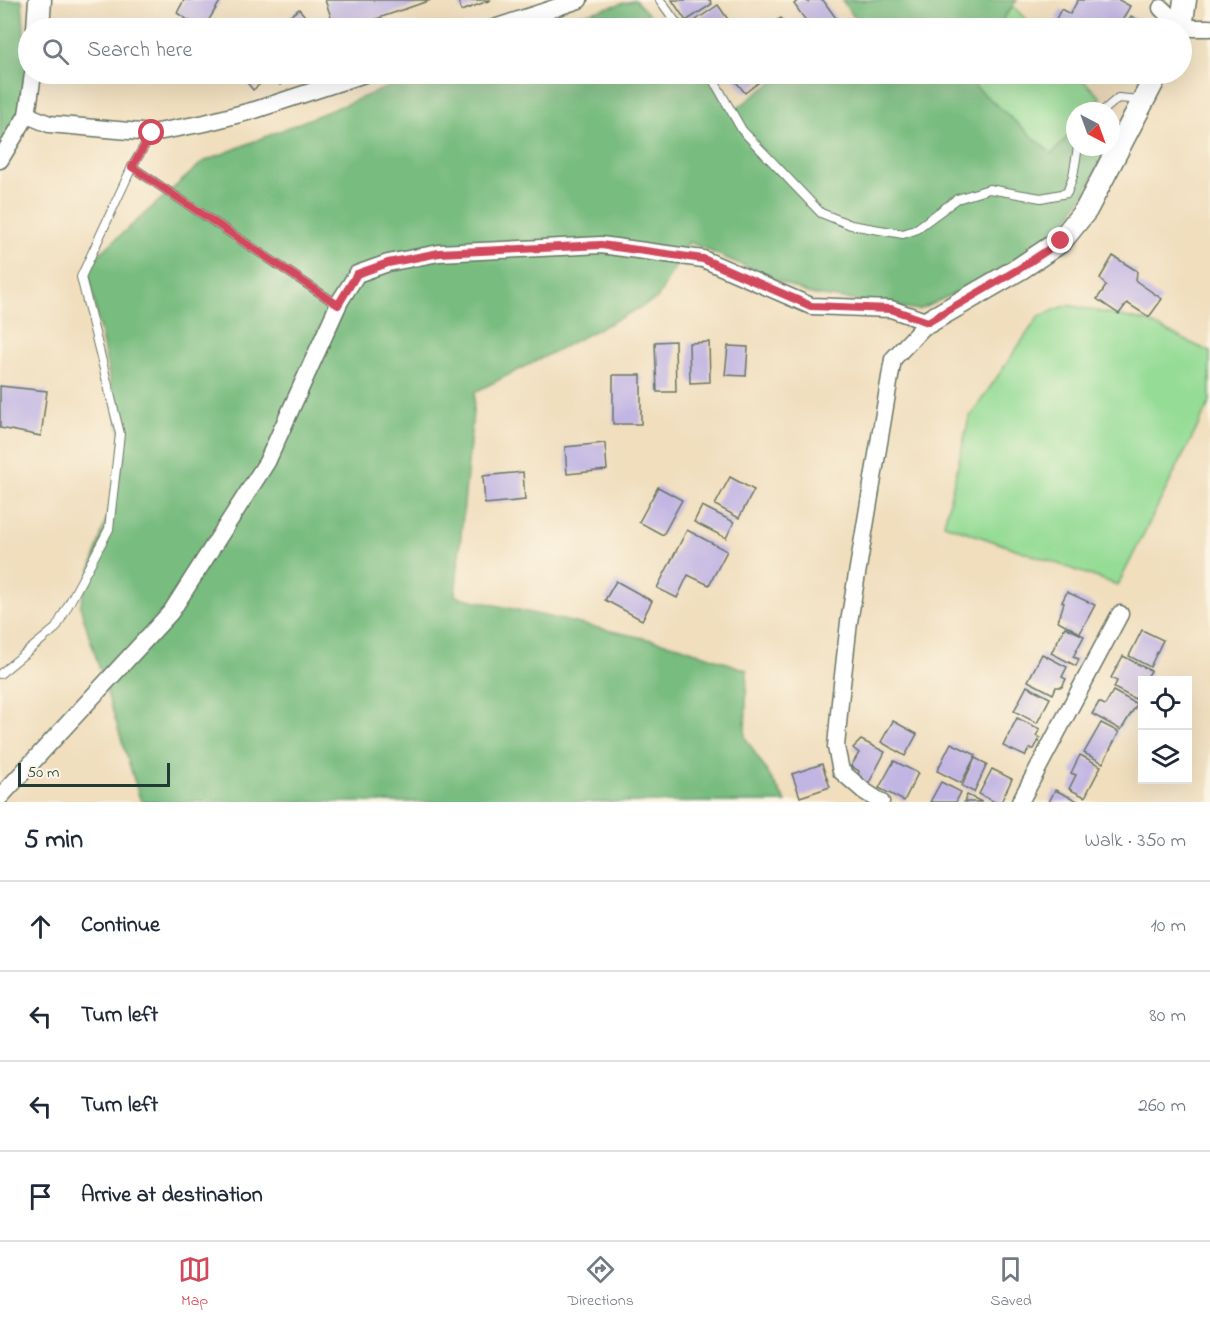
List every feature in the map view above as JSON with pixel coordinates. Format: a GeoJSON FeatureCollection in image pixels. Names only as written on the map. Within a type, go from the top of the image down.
{"type":"FeatureCollection","features":[{"type":"Feature","properties":{"kind":"street"},"geometry":{"type":"LineString","coordinates":[[39,18],[40,0]]}},
{"type":"Feature","properties":{"kind":"street"},"geometry":{"type":"LineString","coordinates":[[524,18],[579,0]]}},
{"type":"Feature","properties":{"kind":"street"},"geometry":{"type":"LineString","coordinates":[[1182,18],[1185,0]]}},
{"type":"Feature","properties":{"kind":"street"},"geometry":{"type":"LineString","coordinates":[[1161,8],[1171,18]]}},
{"type":"Feature","properties":{"kind":"street"},"geometry":{"type":"LineString","coordinates":[[1192,28],[1210,28]]}},
{"type":"Feature","properties":{"kind":"street"},"geometry":{"type":"LineString","coordinates":[[0,160],[27,115],[32,84]]}},
{"type":"Feature","properties":{"kind":"street"},"geometry":{"type":"LineString","coordinates":[[27,115],[49,124],[152,133],[255,110],[334,84]]}},
{"type":"Feature","properties":{"kind":"street"},"geometry":{"type":"LineString","coordinates":[[881,802],[841,771],[836,747],[849,622],[893,358],[928,322],[1019,269],[1061,241],[1086,210],[1152,84]]}},
{"type":"Feature","properties":{"kind":"street"},"geometry":{"type":"LineString","coordinates":[[0,796],[171,612],[267,462],[338,305],[357,274],[388,263],[439,253],[601,245],[703,259],[811,306],[891,309],[928,322]]}},
{"type":"Feature","properties":{"kind":"street"},"geometry":{"type":"LineString","coordinates":[[1020,802],[1120,614]]}},
{"type":"Feature","properties":{"kind":"lane"},"geometry":{"type":"LineString","coordinates":[[660,0],[673,18]]}},
{"type":"Feature","properties":{"kind":"lane"},"geometry":{"type":"LineString","coordinates":[[716,84],[742,130],[821,213],[851,225],[903,234],[915,230],[957,199],[989,189],[1041,198],[1067,193],[1076,156]]}},
{"type":"Feature","properties":{"kind":"lane"},"geometry":{"type":"LineString","coordinates":[[1114,102],[1118,98],[1143,100]]}},
{"type":"Feature","properties":{"kind":"lane"},"geometry":{"type":"LineString","coordinates":[[0,674],[56,628],[109,529],[120,434],[81,277],[132,167],[152,133]]}},
{"type":"Feature","properties":{"kind":"lane"},"geometry":{"type":"LineString","coordinates":[[132,167],[338,305]]}},
{"type":"Feature","properties":{"kind":"green space"},"geometry":{"type":"Polygon","coordinates":[[[0,0],[22,0],[23,18],[18,18],[18,84],[28,84],[29,103],[0,161],[0,0]]]}},
{"type":"Feature","properties":{"kind":"green space"},"geometry":{"type":"Polygon","coordinates":[[[635,0],[652,18],[568,18],[635,0]]]}},
{"type":"Feature","properties":{"kind":"green space"},"geometry":{"type":"Polygon","coordinates":[[[842,0],[1017,0],[1004,18],[855,18],[842,0]]]}},
{"type":"Feature","properties":{"kind":"green space"},"geometry":{"type":"Polygon","coordinates":[[[1013,6],[1024,18],[1004,18],[1013,6]]]}},
{"type":"Feature","properties":{"kind":"green space"},"geometry":{"type":"Polygon","coordinates":[[[395,84],[714,84],[737,108],[770,84],[972,84],[1052,154],[1066,139],[1066,156],[1104,156],[1086,191],[1057,235],[972,285],[919,310],[809,294],[689,242],[657,299],[475,392],[455,596],[679,646],[747,670],[745,737],[786,802],[141,802],[80,606],[125,456],[87,265],[203,162],[395,84]]]}},
{"type":"Feature","properties":{"kind":"green space"},"geometry":{"type":"Polygon","coordinates":[[[972,84],[1087,84],[1101,98],[1098,102],[1066,102],[1066,138],[1052,154],[972,84]]]}},
{"type":"Feature","properties":{"kind":"green space"},"geometry":{"type":"Polygon","coordinates":[[[1068,305],[1148,322],[1210,352],[1210,402],[1118,585],[944,524],[969,418],[1039,316],[1068,305]]]}},
{"type":"Feature","properties":{"kind":"building"},"geometry":{"type":"Polygon","coordinates":[[[184,0],[221,0],[210,18],[185,18],[177,13],[184,0]]]}},
{"type":"Feature","properties":{"kind":"building"},"geometry":{"type":"Polygon","coordinates":[[[325,0],[431,0],[379,18],[331,18],[325,0]]]}},
{"type":"Feature","properties":{"kind":"building"},"geometry":{"type":"Polygon","coordinates":[[[458,0],[491,0],[461,11],[458,0]]]}},
{"type":"Feature","properties":{"kind":"building"},"geometry":{"type":"Polygon","coordinates":[[[672,0],[710,0],[712,4],[691,18],[684,18],[672,0]]]}},
{"type":"Feature","properties":{"kind":"building"},"geometry":{"type":"Polygon","coordinates":[[[799,0],[808,2],[823,0],[836,18],[804,18],[794,4],[799,0]]]}},
{"type":"Feature","properties":{"kind":"building"},"geometry":{"type":"Polygon","coordinates":[[[1078,0],[1119,0],[1130,6],[1123,18],[1056,18],[1061,9],[1070,14],[1078,0]]]}},
{"type":"Feature","properties":{"kind":"building"},"geometry":{"type":"Polygon","coordinates":[[[718,5],[727,18],[699,18],[718,5]]]}},
{"type":"Feature","properties":{"kind":"building"},"geometry":{"type":"Polygon","coordinates":[[[299,9],[307,18],[288,18],[299,9]]]}},
{"type":"Feature","properties":{"kind":"building"},"geometry":{"type":"Polygon","coordinates":[[[248,84],[260,84],[253,90],[248,84]]]}},
{"type":"Feature","properties":{"kind":"building"},"geometry":{"type":"Polygon","coordinates":[[[738,84],[757,84],[745,93],[738,84]]]}},
{"type":"Feature","properties":{"kind":"building"},"geometry":{"type":"Polygon","coordinates":[[[1113,256],[1137,271],[1136,281],[1162,299],[1149,317],[1127,303],[1119,314],[1097,299],[1106,286],[1100,278],[1113,256]]]}},
{"type":"Feature","properties":{"kind":"building"},"geometry":{"type":"Polygon","coordinates":[[[675,341],[676,392],[657,392],[655,342],[675,341]]]}},
{"type":"Feature","properties":{"kind":"building"},"geometry":{"type":"Polygon","coordinates":[[[709,342],[710,382],[690,383],[689,343],[709,342]]]}},
{"type":"Feature","properties":{"kind":"building"},"geometry":{"type":"Polygon","coordinates":[[[728,346],[748,347],[746,376],[725,375],[728,346]]]}},
{"type":"Feature","properties":{"kind":"building"},"geometry":{"type":"Polygon","coordinates":[[[613,375],[641,375],[641,424],[613,424],[613,375]]]}},
{"type":"Feature","properties":{"kind":"building"},"geometry":{"type":"Polygon","coordinates":[[[0,386],[47,391],[41,436],[0,428],[0,386]]]}},
{"type":"Feature","properties":{"kind":"building"},"geometry":{"type":"Polygon","coordinates":[[[605,443],[607,470],[567,474],[565,447],[605,443]]]}},
{"type":"Feature","properties":{"kind":"building"},"geometry":{"type":"Polygon","coordinates":[[[523,472],[525,500],[485,504],[483,476],[523,472]]]}},
{"type":"Feature","properties":{"kind":"building"},"geometry":{"type":"Polygon","coordinates":[[[730,477],[754,490],[739,518],[715,505],[730,477]]]}},
{"type":"Feature","properties":{"kind":"building"},"geometry":{"type":"Polygon","coordinates":[[[658,487],[682,500],[663,535],[639,522],[658,487]]]}},
{"type":"Feature","properties":{"kind":"building"},"geometry":{"type":"Polygon","coordinates":[[[702,506],[734,522],[726,538],[694,522],[702,506]]]}},
{"type":"Feature","properties":{"kind":"building"},"geometry":{"type":"Polygon","coordinates":[[[687,530],[727,551],[709,585],[688,575],[677,598],[657,588],[687,530]]]}},
{"type":"Feature","properties":{"kind":"building"},"geometry":{"type":"Polygon","coordinates":[[[616,581],[652,601],[642,620],[605,600],[616,581]]]}},
{"type":"Feature","properties":{"kind":"building"},"geometry":{"type":"Polygon","coordinates":[[[1067,592],[1095,605],[1080,633],[1058,621],[1064,603],[1062,602],[1067,592]]]}},
{"type":"Feature","properties":{"kind":"building"},"geometry":{"type":"Polygon","coordinates":[[[1065,627],[1084,636],[1073,657],[1079,659],[1076,666],[1051,653],[1065,627]]]}},
{"type":"Feature","properties":{"kind":"building"},"geometry":{"type":"Polygon","coordinates":[[[1142,630],[1163,640],[1150,667],[1129,656],[1142,630]]]}},
{"type":"Feature","properties":{"kind":"building"},"geometry":{"type":"Polygon","coordinates":[[[1042,654],[1067,667],[1062,677],[1066,679],[1062,687],[1056,687],[1053,694],[1028,681],[1042,654]]]}},
{"type":"Feature","properties":{"kind":"building"},"geometry":{"type":"Polygon","coordinates":[[[1123,656],[1151,671],[1148,676],[1138,676],[1138,693],[1135,699],[1114,688],[1117,681],[1111,678],[1123,656]]]}},
{"type":"Feature","properties":{"kind":"building"},"geometry":{"type":"Polygon","coordinates":[[[1027,686],[1050,698],[1037,723],[1014,711],[1027,686]]]}},
{"type":"Feature","properties":{"kind":"building"},"geometry":{"type":"Polygon","coordinates":[[[1113,691],[1137,704],[1121,730],[1092,714],[1099,702],[1105,705],[1113,691]]]}},
{"type":"Feature","properties":{"kind":"building"},"geometry":{"type":"Polygon","coordinates":[[[1017,718],[1040,729],[1036,736],[1040,738],[1034,749],[1029,749],[1025,756],[1003,746],[1017,718]]]}},
{"type":"Feature","properties":{"kind":"building"},"geometry":{"type":"Polygon","coordinates":[[[893,721],[917,734],[905,756],[881,742],[893,721]]]}},
{"type":"Feature","properties":{"kind":"building"},"geometry":{"type":"Polygon","coordinates":[[[1101,723],[1119,732],[1103,763],[1084,753],[1101,723]]]}},
{"type":"Feature","properties":{"kind":"building"},"geometry":{"type":"Polygon","coordinates":[[[861,740],[885,752],[869,783],[858,777],[859,771],[851,766],[859,753],[853,748],[861,740]]]}},
{"type":"Feature","properties":{"kind":"building"},"geometry":{"type":"Polygon","coordinates":[[[951,743],[976,755],[961,783],[937,771],[951,743]]]}},
{"type":"Feature","properties":{"kind":"building"},"geometry":{"type":"Polygon","coordinates":[[[1080,755],[1101,766],[1085,797],[1069,789],[1076,775],[1071,773],[1080,755]]]}},
{"type":"Feature","properties":{"kind":"building"},"geometry":{"type":"Polygon","coordinates":[[[975,758],[987,764],[974,792],[962,786],[975,758]]]}},
{"type":"Feature","properties":{"kind":"building"},"geometry":{"type":"Polygon","coordinates":[[[894,761],[918,773],[904,801],[879,788],[894,761]]]}},
{"type":"Feature","properties":{"kind":"building"},"geometry":{"type":"Polygon","coordinates":[[[822,764],[830,787],[800,797],[792,774],[822,764]]]}},
{"type":"Feature","properties":{"kind":"building"},"geometry":{"type":"Polygon","coordinates":[[[992,769],[1012,779],[1001,802],[995,802],[979,794],[992,769]]]}},
{"type":"Feature","properties":{"kind":"building"},"geometry":{"type":"Polygon","coordinates":[[[941,782],[961,792],[956,802],[930,802],[941,782]]]}},
{"type":"Feature","properties":{"kind":"building"},"geometry":{"type":"Polygon","coordinates":[[[1055,790],[1080,802],[1049,802],[1055,790]]]}},
{"type":"Feature","properties":{"kind":"building"},"geometry":{"type":"Polygon","coordinates":[[[967,795],[982,802],[964,802],[967,795]]]}},
{"type":"Feature","properties":{"kind":"route"},"geometry":{"type":"LineString","coordinates":[[152,133],[132,167],[338,305],[357,274],[388,263],[439,253],[601,245],[703,259],[811,306],[891,309],[928,322],[1019,269],[1061,241]]}}]}
